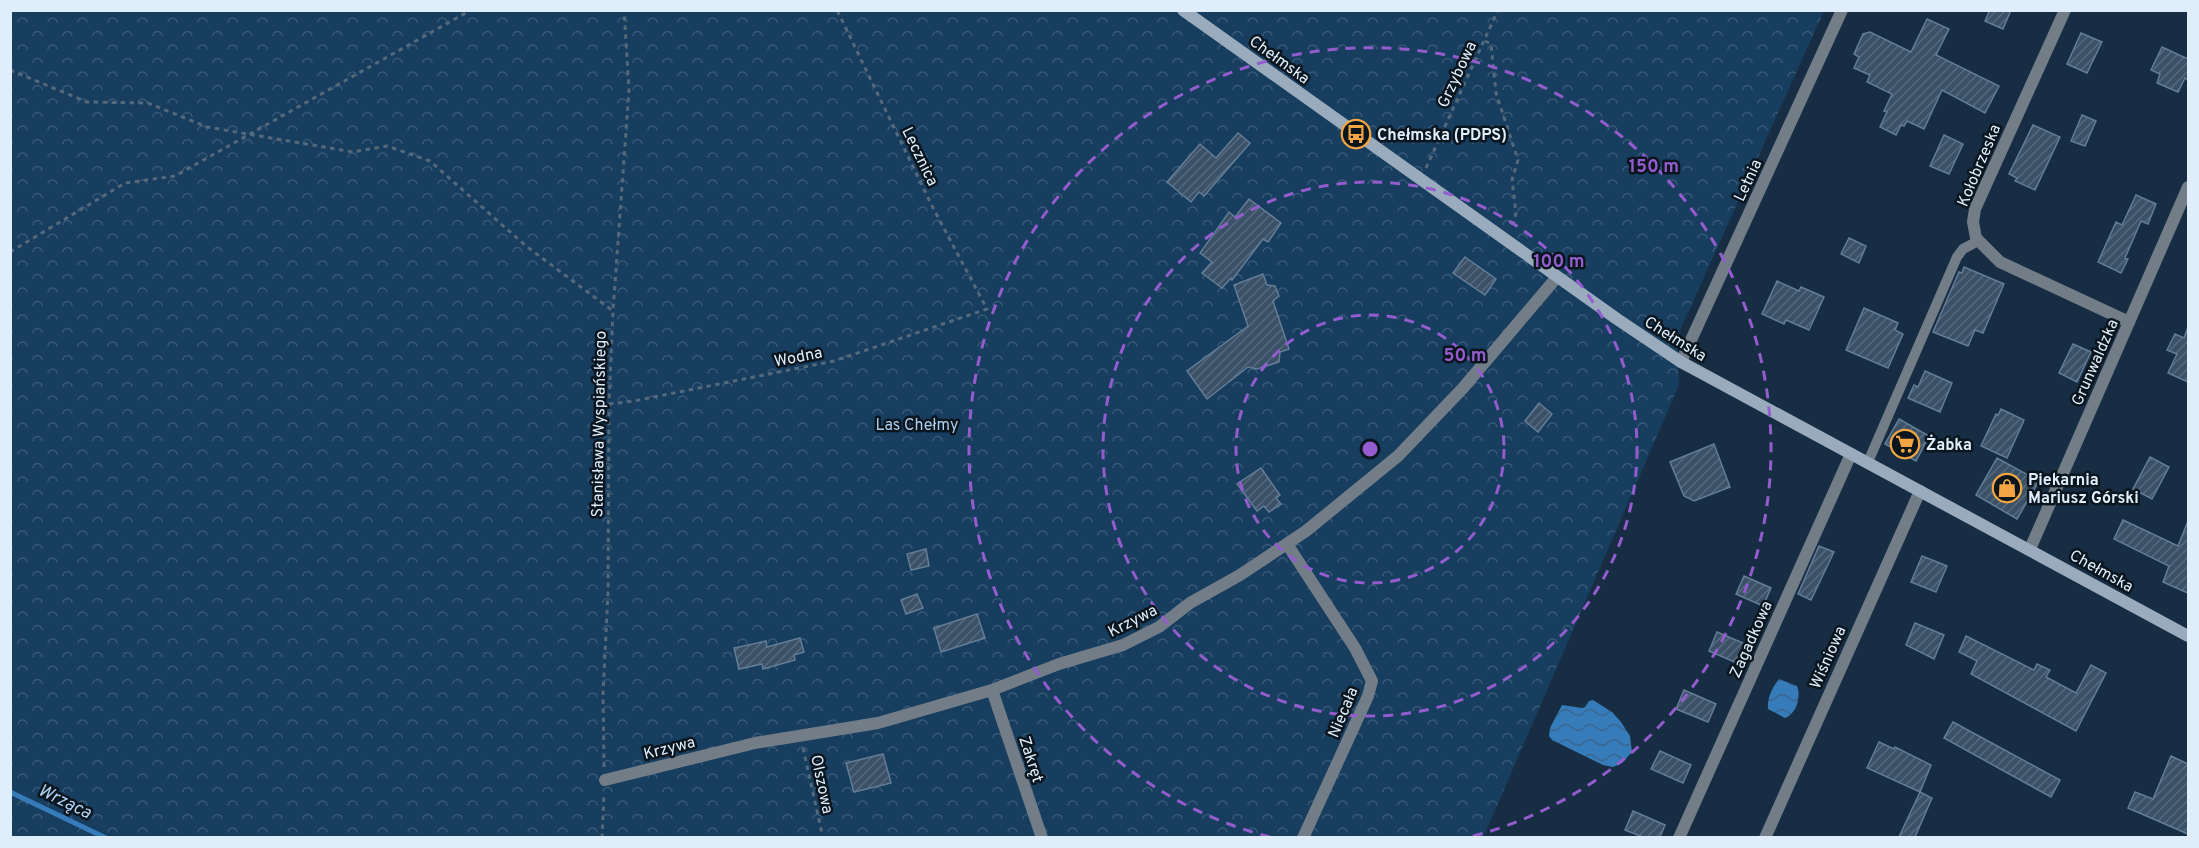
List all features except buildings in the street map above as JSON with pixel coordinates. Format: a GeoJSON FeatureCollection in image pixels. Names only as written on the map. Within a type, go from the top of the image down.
{"type":"FeatureCollection","features":[{"type":"Feature","properties":{"kind":"street","name":"Chełmska"},"geometry":{"type":"LineString","coordinates":[[1183,10],[1681,363],[2188,636]]}},
{"type":"Feature","properties":{"kind":"street","name":"Letnia"},"geometry":{"type":"LineString","coordinates":[[1681,363],[1842,10]]}},
{"type":"Feature","properties":{"kind":"street","name":"Kołobrzeska"},"geometry":{"type":"LineString","coordinates":[[1978,241],[1973,222],[1975,209],[2065,10]]}},
{"type":"Feature","properties":{"kind":"street","name":"Grunwaldzka"},"geometry":{"type":"LineString","coordinates":[[2030,549],[2188,187]]}},
{"type":"Feature","properties":{"kind":"street"},"geometry":{"type":"LineString","coordinates":[[1978,241],[2000,262],[2129,322]]}},
{"type":"Feature","properties":{"kind":"street","name":"Krzywa"},"geometry":{"type":"LineString","coordinates":[[605,780],[704,755],[800,735],[878,723],[992,690],[1059,664],[1123,645],[1159,627],[1190,603],[1240,575],[1287,544],[1342,503],[1398,456],[1463,388],[1557,277]]}},
{"type":"Feature","properties":{"kind":"street","name":"Zagadkowa"},"geometry":{"type":"LineString","coordinates":[[1679,837],[1851,454]]}},
{"type":"Feature","properties":{"kind":"street","name":"Wiśniowa"},"geometry":{"type":"LineString","coordinates":[[1766,837],[1920,491]]}},
{"type":"Feature","properties":{"kind":"street","name":"Niecała"},"geometry":{"type":"LineString","coordinates":[[1287,544],[1355,648],[1372,681],[1368,696],[1303,837]]}},
{"type":"Feature","properties":{"kind":"street","name":"Zakręt"},"geometry":{"type":"LineString","coordinates":[[992,690],[1042,837]]}},
{"type":"Feature","properties":{"kind":"lane"},"geometry":{"type":"LineString","coordinates":[[1868,462],[1957,257],[1963,249],[1978,241]]}},
{"type":"Feature","properties":{"kind":"path"},"geometry":{"type":"LineString","coordinates":[[10,252],[124,183],[175,176],[471,10]]}},
{"type":"Feature","properties":{"kind":"path","name":"Stanisława Wyspiańskiego"},"geometry":{"type":"LineString","coordinates":[[602,837],[605,780],[602,706],[608,593],[609,404],[613,311],[629,90],[624,10]]}},
{"type":"Feature","properties":{"kind":"path","name":"Lecznica"},"geometry":{"type":"LineString","coordinates":[[837,10],[932,207],[987,309]]}},
{"type":"Feature","properties":{"kind":"path","name":"Grzybowa"},"geometry":{"type":"LineString","coordinates":[[1420,180],[1498,10]]}},
{"type":"Feature","properties":{"kind":"path"},"geometry":{"type":"LineString","coordinates":[[1485,41],[1491,44],[1496,93],[1518,160],[1512,180],[1516,213],[1512,230]]}},
{"type":"Feature","properties":{"kind":"path"},"geometry":{"type":"LineString","coordinates":[[10,70],[87,102],[148,103],[207,127],[353,152],[387,146],[430,161],[526,246],[613,311]]}},
{"type":"Feature","properties":{"kind":"path","name":"Wodna"},"geometry":{"type":"LineString","coordinates":[[609,404],[834,361],[987,309]]}},
{"type":"Feature","properties":{"kind":"path","name":"Olszowa"},"geometry":{"type":"LineString","coordinates":[[800,735],[823,837]]}},
{"type":"Feature","properties":{"kind":"green space","name":"Las Chełmy"},"geometry":{"type":"Polygon","coordinates":[[[10,11],[1824,11],[1677,337],[1679,385],[1483,838],[11,837],[10,11]]]}},
{"type":"Feature","properties":{"kind":"water"},"geometry":{"type":"Polygon","coordinates":[[[1779,679],[1797,686],[1798,690],[1795,709],[1785,718],[1768,709],[1768,701],[1779,679]]]}},
{"type":"Feature","properties":{"kind":"water"},"geometry":{"type":"Polygon","coordinates":[[[1593,700],[1612,712],[1630,736],[1632,752],[1622,763],[1613,767],[1603,765],[1552,740],[1549,736],[1550,728],[1562,705],[1582,708],[1593,700]]]}},
{"type":"Feature","properties":{"kind":"waterway","name":"Wrząca"},"geometry":{"type":"LineString","coordinates":[[10,792],[106,838]]}},
{"type":"Feature","properties":{"kind":"place","name":"Chełmska (PDPS)"},"geometry":{"type":"Point","coordinates":[1356,134]}},
{"type":"Feature","properties":{"kind":"place","name":"Żabka"},"geometry":{"type":"Point","coordinates":[1905,444]}},
{"type":"Feature","properties":{"kind":"place","name":"Piekarnia Mariusz Górski"},"geometry":{"type":"Point","coordinates":[2007,488]}}]}
